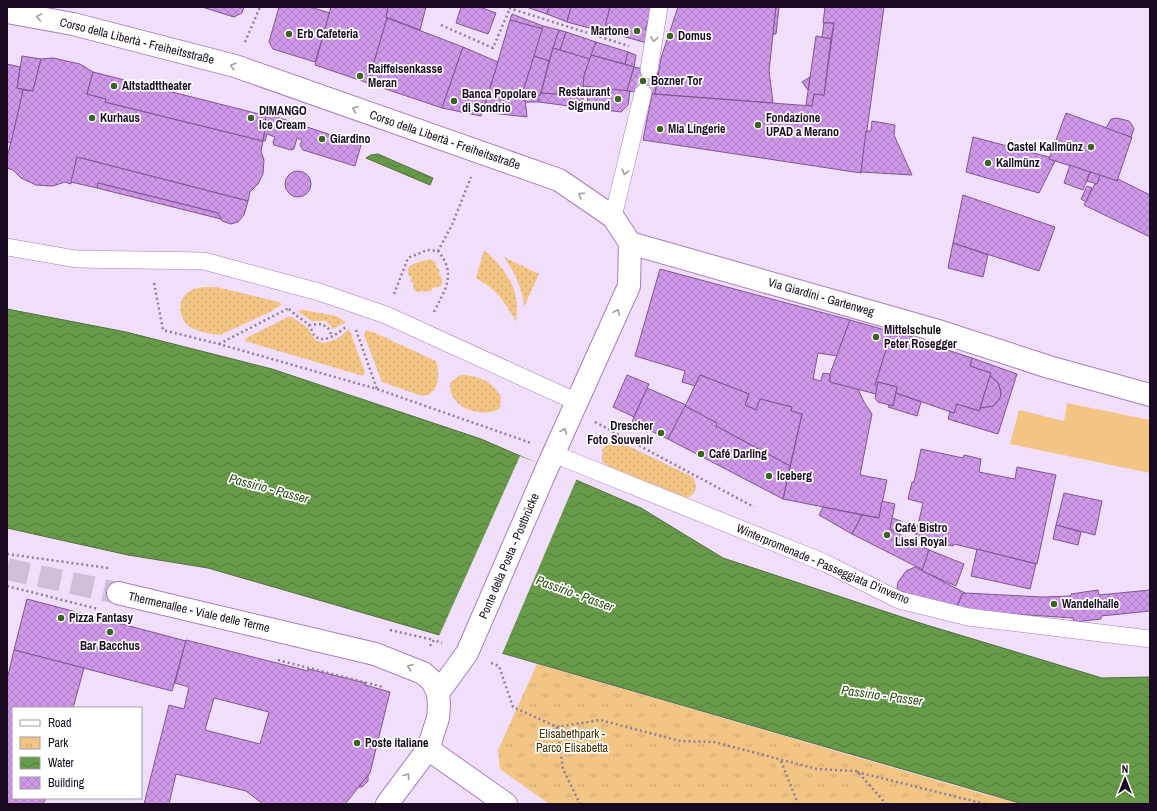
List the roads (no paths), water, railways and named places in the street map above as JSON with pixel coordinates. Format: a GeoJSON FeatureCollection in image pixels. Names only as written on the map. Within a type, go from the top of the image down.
{"type":"FeatureCollection","features":[{"type":"Feature","properties":{"kind":"street"},"geometry":{"type":"LineString","coordinates":[[650,62],[659,7]]}},
{"type":"Feature","properties":{"kind":"street","name":"Corso della Libertà - Freiheitsstraße"},"geometry":{"type":"LineString","coordinates":[[7,12],[73,24],[234,66],[559,180],[613,217],[630,243]]}},
{"type":"Feature","properties":{"kind":"street"},"geometry":{"type":"LineString","coordinates":[[613,217],[638,148],[643,93]]}},
{"type":"Feature","properties":{"kind":"street"},"geometry":{"type":"LineString","coordinates":[[552,457],[629,286],[630,243]]}},
{"type":"Feature","properties":{"kind":"street","name":"Via Giardini - Gartenweg"},"geometry":{"type":"LineString","coordinates":[[630,243],[935,330],[1049,367],[1150,395]]}},
{"type":"Feature","properties":{"kind":"street"},"geometry":{"type":"LineString","coordinates":[[7,247],[76,259],[204,261],[319,292],[386,315],[575,406]]}},
{"type":"Feature","properties":{"kind":"street","name":"Winterpromenade - Passeggiata D'inverno"},"geometry":{"type":"LineString","coordinates":[[552,457],[825,563],[899,600],[968,617],[1150,639]]}},
{"type":"Feature","properties":{"kind":"street","name":"Ponte della Posta - Postbrücke"},"geometry":{"type":"LineString","coordinates":[[438,693],[469,650],[552,457]]}},
{"type":"Feature","properties":{"kind":"street","name":"Thermenallee - Viale delle Terme"},"geometry":{"type":"LineString","coordinates":[[118,593],[375,654],[414,668],[423,673],[432,681],[438,693]]}},
{"type":"Feature","properties":{"kind":"street"},"geometry":{"type":"LineString","coordinates":[[386,804],[428,749],[438,718],[440,705],[438,693]]}},
{"type":"Feature","properties":{"kind":"street"},"geometry":{"type":"LineString","coordinates":[[428,749],[506,804]]}},
{"type":"Feature","properties":{"kind":"water"},"geometry":{"type":"Polygon","coordinates":[[[378,154],[433,178],[430,185],[366,158],[371,155],[378,154]]]}},
{"type":"Feature","properties":{"kind":"water","name":"Passirio - Passer"},"geometry":{"type":"Polygon","coordinates":[[[7,309],[126,332],[272,369],[481,439],[641,508],[723,558],[920,623],[1102,678],[1150,677],[1150,804],[1023,804],[208,568],[128,555],[7,528],[7,309]]]}},
{"type":"Feature","properties":{"kind":"tunnel"},"geometry":{"type":"LineString","coordinates":[[643,93],[649,70]]}},
{"type":"Feature","properties":{"kind":"tunnel"},"geometry":{"type":"LineString","coordinates":[[7,569],[118,593]]}},
{"type":"Feature","properties":{"kind":"place","name":"Martone"},"geometry":{"type":"Point","coordinates":[637,31]}},
{"type":"Feature","properties":{"kind":"place","name":"Erb Cafeteria"},"geometry":{"type":"Point","coordinates":[289,34]}},
{"type":"Feature","properties":{"kind":"place","name":"Domus"},"geometry":{"type":"Point","coordinates":[670,36]}},
{"type":"Feature","properties":{"kind":"place","name":"Raiffeisenkasse Meran"},"geometry":{"type":"Point","coordinates":[360,76]}},
{"type":"Feature","properties":{"kind":"place","name":"Bozner Tor"},"geometry":{"type":"Point","coordinates":[643,81]}},
{"type":"Feature","properties":{"kind":"place","name":"Altstadttheater"},"geometry":{"type":"Point","coordinates":[114,86]}},
{"type":"Feature","properties":{"kind":"place","name":"Restaurant Sigmund"},"geometry":{"type":"Point","coordinates":[618,99]}},
{"type":"Feature","properties":{"kind":"place","name":"Banca Popolare di Sondrio"},"geometry":{"type":"Point","coordinates":[454,101]}},
{"type":"Feature","properties":{"kind":"place","name":"Kurhaus"},"geometry":{"type":"Point","coordinates":[92,118]}},
{"type":"Feature","properties":{"kind":"place","name":"DIMANGO Ice Cream"},"geometry":{"type":"Point","coordinates":[251,118]}},
{"type":"Feature","properties":{"kind":"place","name":"Fondazione UPAD a Merano"},"geometry":{"type":"Point","coordinates":[758,125]}},
{"type":"Feature","properties":{"kind":"place","name":"Mia Lingerie"},"geometry":{"type":"Point","coordinates":[660,129]}},
{"type":"Feature","properties":{"kind":"place","name":"Giardino"},"geometry":{"type":"Point","coordinates":[322,139]}},
{"type":"Feature","properties":{"kind":"place","name":"Castel Kallmünz"},"geometry":{"type":"Point","coordinates":[1091,147]}},
{"type":"Feature","properties":{"kind":"place","name":"Kallmünz"},"geometry":{"type":"Point","coordinates":[988,163]}},
{"type":"Feature","properties":{"kind":"place","name":"Mittelschule Peter Rosegger"},"geometry":{"type":"Point","coordinates":[876,337]}},
{"type":"Feature","properties":{"kind":"place","name":"Drescher Foto Souvenir"},"geometry":{"type":"Point","coordinates":[661,433]}},
{"type":"Feature","properties":{"kind":"place","name":"Café Darling"},"geometry":{"type":"Point","coordinates":[701,454]}},
{"type":"Feature","properties":{"kind":"place","name":"Iceberg"},"geometry":{"type":"Point","coordinates":[769,476]}},
{"type":"Feature","properties":{"kind":"place","name":"Café Bistro Lissi Royal"},"geometry":{"type":"Point","coordinates":[887,535]}},
{"type":"Feature","properties":{"kind":"place","name":"Wandelhalle"},"geometry":{"type":"Point","coordinates":[1054,604]}},
{"type":"Feature","properties":{"kind":"place","name":"Pizza Fantasy"},"geometry":{"type":"Point","coordinates":[61,618]}},
{"type":"Feature","properties":{"kind":"place","name":"Bar Bacchus"},"geometry":{"type":"Point","coordinates":[110,632]}},
{"type":"Feature","properties":{"kind":"place","name":"Poste italiane"},"geometry":{"type":"Point","coordinates":[357,743]}},
{"type":"Feature","properties":{"kind":"park label","name":"Elisabethpark - Parco Elisabetta"},"geometry":{"type":"Point","coordinates":[572,741]}}]}
